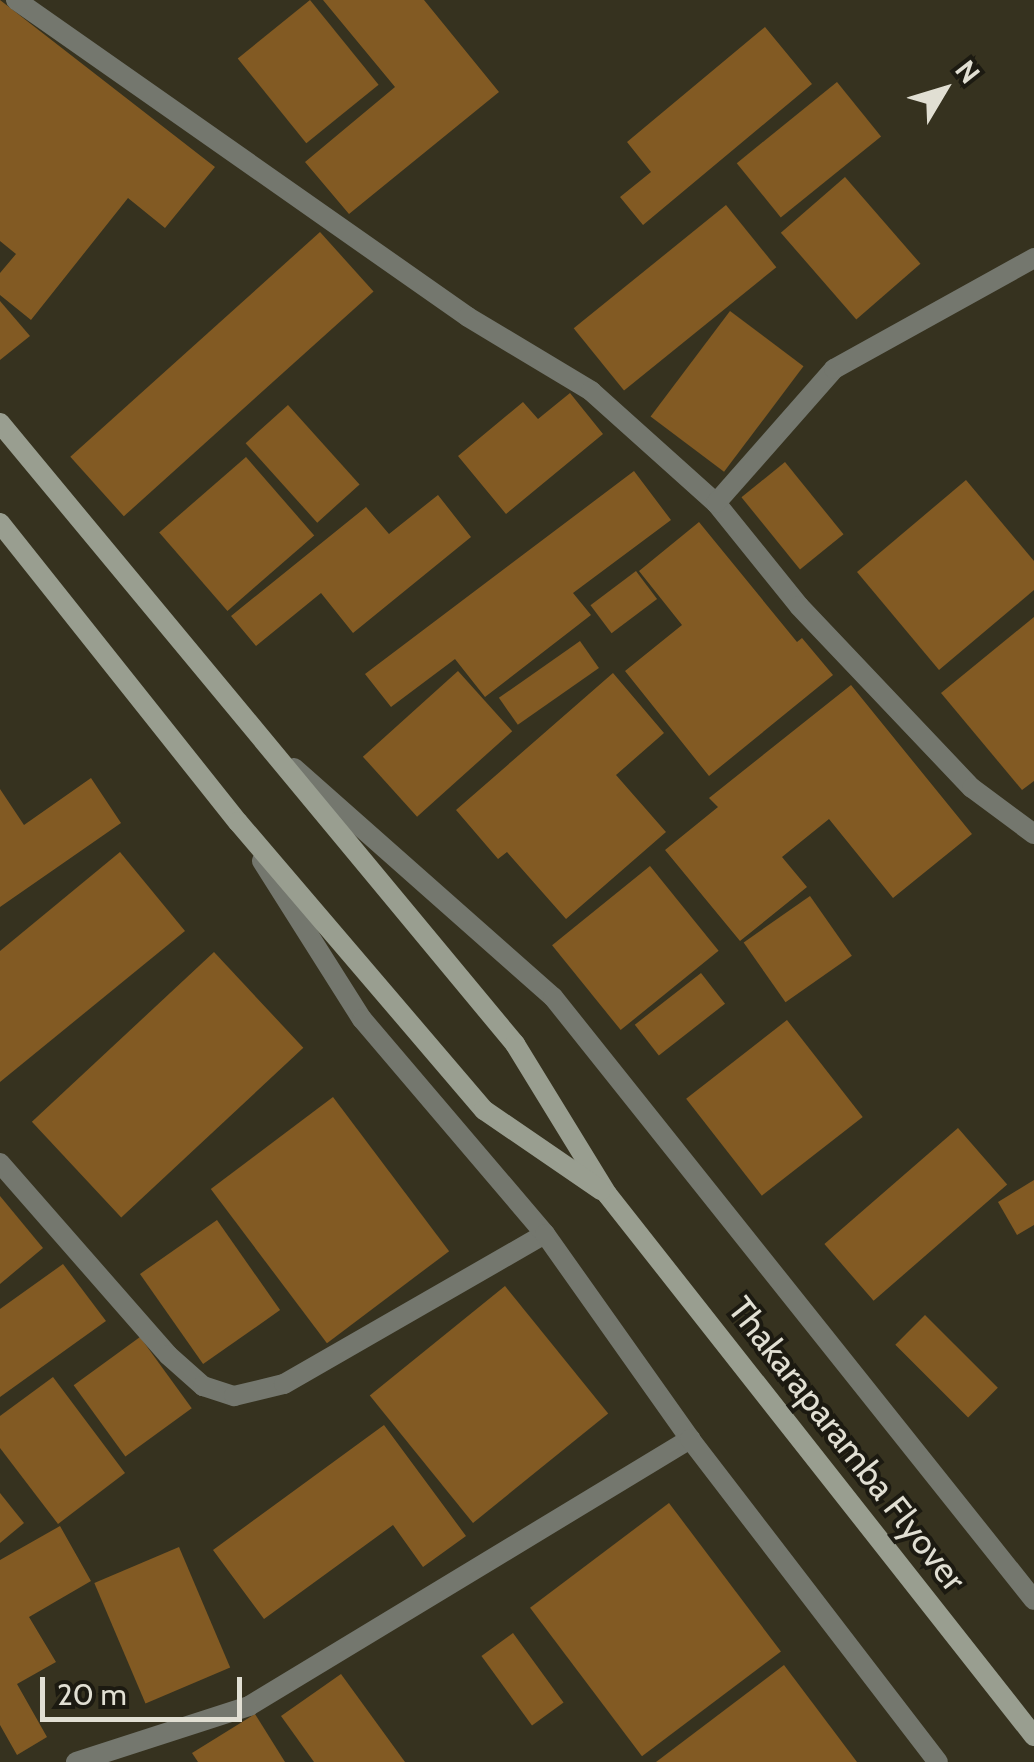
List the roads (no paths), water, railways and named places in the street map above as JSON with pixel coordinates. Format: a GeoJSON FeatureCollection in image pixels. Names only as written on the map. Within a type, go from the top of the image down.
{"type":"FeatureCollection","features":[{"type":"Feature","properties":{"kind":"main road"},"geometry":{"type":"LineString","coordinates":[[0,423],[248,727],[515,1044],[607,1194]]}},
{"type":"Feature","properties":{"kind":"main road"},"geometry":{"type":"LineString","coordinates":[[0,523],[238,822],[484,1110],[607,1194]]}},
{"type":"Feature","properties":{"kind":"main road","name":"Thakaraparamba Flyover"},"geometry":{"type":"LineString","coordinates":[[607,1194],[1034,1736]]}},
{"type":"Feature","properties":{"kind":"street"},"geometry":{"type":"LineString","coordinates":[[16,0],[468,318],[591,391],[716,503],[799,606],[972,788],[1034,834]]}},
{"type":"Feature","properties":{"kind":"street"},"geometry":{"type":"LineString","coordinates":[[716,503],[834,369],[1034,258]]}},
{"type":"Feature","properties":{"kind":"street"},"geometry":{"type":"LineString","coordinates":[[248,727],[554,997],[1034,1600]]}},
{"type":"Feature","properties":{"kind":"street"},"geometry":{"type":"LineString","coordinates":[[238,822],[362,1019],[544,1234],[690,1439],[938,1762]]}},
{"type":"Feature","properties":{"kind":"street"},"geometry":{"type":"LineString","coordinates":[[0,1164],[168,1355],[203,1386],[234,1396],[284,1384],[544,1234]]}},
{"type":"Feature","properties":{"kind":"street"},"geometry":{"type":"LineString","coordinates":[[76,1762],[249,1706],[690,1439]]}}]}
